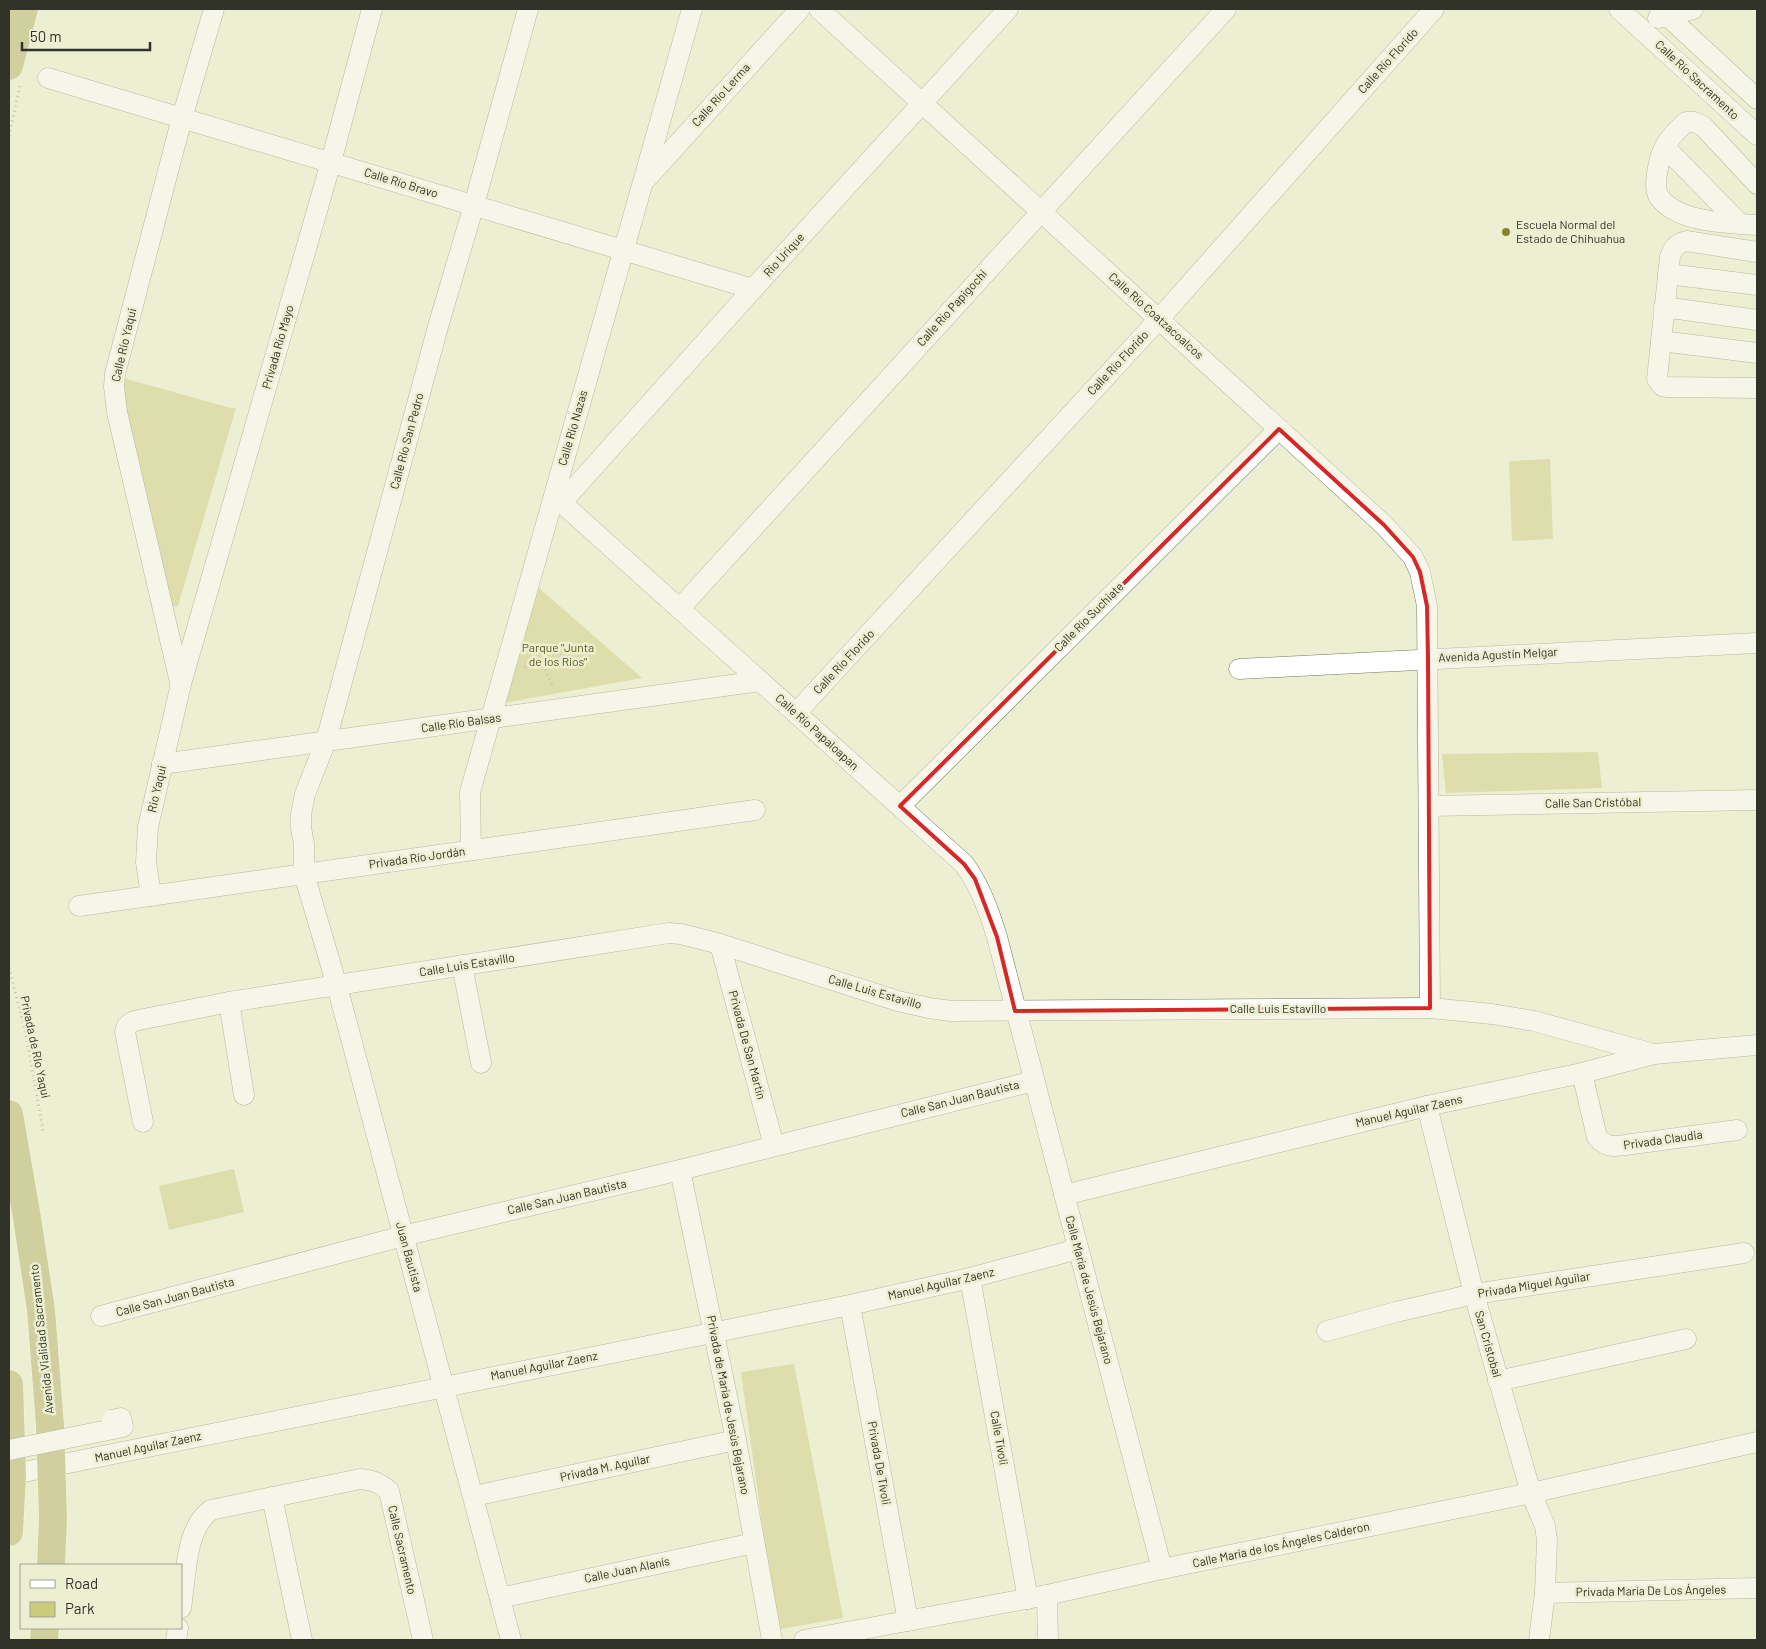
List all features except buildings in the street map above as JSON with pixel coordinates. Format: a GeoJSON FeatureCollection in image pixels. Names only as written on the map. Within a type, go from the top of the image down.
{"type":"FeatureCollection","features":[{"type":"Feature","properties":{"kind":"highway"},"geometry":{"type":"LineString","coordinates":[[9,66],[24,9]]}},
{"type":"Feature","properties":{"kind":"highway","name":"Avenida Vialidad Sacramento"},"geometry":{"type":"LineString","coordinates":[[9,1114],[41,1310],[52,1467],[54,1519],[51,1564]]}},
{"type":"Feature","properties":{"kind":"highway"},"geometry":{"type":"LineString","coordinates":[[9,1384],[9,1532]]}},
{"type":"Feature","properties":{"kind":"street","name":"Calle Río Yaqui"},"geometry":{"type":"LineString","coordinates":[[181,684],[118,412],[114,387],[117,366],[182,118],[214,9]]}},
{"type":"Feature","properties":{"kind":"street","name":"Privada Río Mayo"},"geometry":{"type":"LineString","coordinates":[[181,684],[331,162],[372,9]]}},
{"type":"Feature","properties":{"kind":"street","name":"Calle Río San Pedro"},"geometry":{"type":"LineString","coordinates":[[304,874],[301,814],[305,794],[326,741],[436,332],[474,205],[528,9]]}},
{"type":"Feature","properties":{"kind":"street","name":"Calle Río Nazas"},"geometry":{"type":"LineString","coordinates":[[471,850],[470,792],[490,718],[558,499],[624,250],[692,9]]}},
{"type":"Feature","properties":{"kind":"street","name":"Calle Río Lerma"},"geometry":{"type":"LineString","coordinates":[[643,181],[800,9]]}},
{"type":"Feature","properties":{"kind":"street","name":"Calle Río Coatzacoalcos"},"geometry":{"type":"LineString","coordinates":[[819,9],[1384,525],[1413,557],[1420,572],[1427,606],[1428,658]]}},
{"type":"Feature","properties":{"kind":"street","name":"Rio Urique"},"geometry":{"type":"LineString","coordinates":[[558,499],[753,289],[1008,9]]}},
{"type":"Feature","properties":{"kind":"street","name":"Calle Río Papigochi"},"geometry":{"type":"LineString","coordinates":[[680,608],[1226,9]]}},
{"type":"Feature","properties":{"kind":"street","name":"Calle Río Florido"},"geometry":{"type":"LineString","coordinates":[[796,713],[1159,319],[1434,9]]}},
{"type":"Feature","properties":{"kind":"street","name":"Calle Río Sacramento"},"geometry":{"type":"LineString","coordinates":[[1619,9],[1757,135]]}},
{"type":"Feature","properties":{"kind":"street"},"geometry":{"type":"LineString","coordinates":[[1637,25],[1663,12],[1693,9]]}},
{"type":"Feature","properties":{"kind":"street"},"geometry":{"type":"LineString","coordinates":[[1663,12],[1757,99]]}},
{"type":"Feature","properties":{"kind":"street"},"geometry":{"type":"LineString","coordinates":[[1712,93],[1730,74]]}},
{"type":"Feature","properties":{"kind":"street","name":"Calle Río Bravo"},"geometry":{"type":"LineString","coordinates":[[48,78],[753,289]]}},
{"type":"Feature","properties":{"kind":"street"},"geometry":{"type":"LineString","coordinates":[[1749,225],[1689,217],[1675,211],[1658,196],[1656,181],[1658,160],[1670,137],[1686,122],[1694,122],[1703,126],[1757,184]]}},
{"type":"Feature","properties":{"kind":"street"},"geometry":{"type":"LineString","coordinates":[[1665,147],[1749,225]]}},
{"type":"Feature","properties":{"kind":"street"},"geometry":{"type":"LineString","coordinates":[[1757,252],[1686,241],[1679,243],[1673,248],[1670,257],[1657,379],[1662,386],[1675,388],[1757,388]]}},
{"type":"Feature","properties":{"kind":"street"},"geometry":{"type":"LineString","coordinates":[[1668,274],[1757,285]]}},
{"type":"Feature","properties":{"kind":"street"},"geometry":{"type":"LineString","coordinates":[[1664,307],[1757,320]]}},
{"type":"Feature","properties":{"kind":"street"},"geometry":{"type":"LineString","coordinates":[[1661,341],[1757,352]]}},
{"type":"Feature","properties":{"kind":"street","name":"Calle Río Suchiate"},"geometry":{"type":"LineString","coordinates":[[900,806],[1279,429]]}},
{"type":"Feature","properties":{"kind":"street","name":"Calle Río Papaloapan"},"geometry":{"type":"LineString","coordinates":[[558,499],[964,864],[975,879],[997,937],[1015,1011]]}},
{"type":"Feature","properties":{"kind":"street","name":"Avenida Agustín Melgar"},"geometry":{"type":"LineString","coordinates":[[1239,669],[1428,658],[1757,644]]}},
{"type":"Feature","properties":{"kind":"street"},"geometry":{"type":"LineString","coordinates":[[1428,658],[1430,1008]]}},
{"type":"Feature","properties":{"kind":"street","name":"Calle Río Balsas"},"geometry":{"type":"LineString","coordinates":[[162,764],[760,681]]}},
{"type":"Feature","properties":{"kind":"street","name":"Rio Yaqui"},"geometry":{"type":"LineString","coordinates":[[150,896],[146,862],[148,827],[181,684]]}},
{"type":"Feature","properties":{"kind":"street","name":"Calle San Cristóbal"},"geometry":{"type":"LineString","coordinates":[[1429,806],[1757,800]]}},
{"type":"Feature","properties":{"kind":"street","name":"Privada Río Jordán"},"geometry":{"type":"LineString","coordinates":[[79,906],[756,810]]}},
{"type":"Feature","properties":{"kind":"street","name":"Juan Bautista"},"geometry":{"type":"LineString","coordinates":[[304,874],[337,986],[512,1640]]}},
{"type":"Feature","properties":{"kind":"street","name":"Calle Luis Estavillo"},"geometry":{"type":"LineString","coordinates":[[143,1122],[125,1032],[127,1026],[134,1021],[229,1002],[669,934],[681,934],[720,944],[898,1001],[951,1011],[1430,1008],[1492,1014],[1534,1021],[1654,1054]]}},
{"type":"Feature","properties":{"kind":"street","name":"Privada De San Martín"},"geometry":{"type":"LineString","coordinates":[[720,944],[774,1146]]}},
{"type":"Feature","properties":{"kind":"street"},"geometry":{"type":"LineString","coordinates":[[462,965],[481,1064]]}},
{"type":"Feature","properties":{"kind":"street"},"geometry":{"type":"LineString","coordinates":[[229,1002],[244,1095]]}},
{"type":"Feature","properties":{"kind":"street","name":"Calle María de Jesús Bejarano"},"geometry":{"type":"LineString","coordinates":[[1015,1011],[1162,1570]]}},
{"type":"Feature","properties":{"kind":"street","name":"Manuel Aguilar Zaens"},"geometry":{"type":"LineString","coordinates":[[1064,1195],[1428,1106],[1582,1073],[1654,1054],[1757,1045]]}},
{"type":"Feature","properties":{"kind":"street","name":"Privada Claudia"},"geometry":{"type":"LineString","coordinates":[[1582,1073],[1597,1137],[1602,1143],[1609,1146],[1625,1146],[1737,1130]]}},
{"type":"Feature","properties":{"kind":"street","name":"Calle San Juan Bautista"},"geometry":{"type":"LineString","coordinates":[[101,1316],[403,1236],[680,1170],[1034,1081]]}},
{"type":"Feature","properties":{"kind":"street","name":"San Cristobal"},"geometry":{"type":"LineString","coordinates":[[1428,1106],[1474,1294],[1498,1381],[1531,1493],[1545,1526],[1547,1540],[1546,1593],[1539,1640]]}},
{"type":"Feature","properties":{"kind":"street","name":"Privada de María de Jesús Bejarano"},"geometry":{"type":"LineString","coordinates":[[680,1170],[736,1440],[772,1640]]}},
{"type":"Feature","properties":{"kind":"street","name":"Manuel Aguilar Zaenz"},"geometry":{"type":"LineString","coordinates":[[10,1467],[52,1467],[444,1386],[714,1333],[970,1278],[1078,1249]]}},
{"type":"Feature","properties":{"kind":"street","name":"Privada Miguel Aguilar"},"geometry":{"type":"LineString","coordinates":[[1327,1330],[1474,1294],[1744,1253]]}},
{"type":"Feature","properties":{"kind":"street","name":"Calle Tívoli"},"geometry":{"type":"LineString","coordinates":[[970,1278],[1038,1597]]}},
{"type":"Feature","properties":{"kind":"street","name":"Privada De Tívoli"},"geometry":{"type":"LineString","coordinates":[[850,1305],[908,1621]]}},
{"type":"Feature","properties":{"kind":"street"},"geometry":{"type":"LineString","coordinates":[[1498,1381],[1686,1339]]}},
{"type":"Feature","properties":{"kind":"street"},"geometry":{"type":"LineString","coordinates":[[10,1467],[122,1427],[121,1418],[112,1420],[120,1453]]}},
{"type":"Feature","properties":{"kind":"street","name":"Privada M. Aguilar"},"geometry":{"type":"LineString","coordinates":[[474,1496],[736,1440]]}},
{"type":"Feature","properties":{"kind":"street","name":"Calle María de los Ángeles Calderon"},"geometry":{"type":"LineString","coordinates":[[804,1640],[1038,1597],[1531,1493],[1757,1442]]}},
{"type":"Feature","properties":{"kind":"street","name":"Calle Sacramento"},"geometry":{"type":"LineString","coordinates":[[272,1498],[360,1479],[378,1482],[389,1491],[423,1640]]}},
{"type":"Feature","properties":{"kind":"street"},"geometry":{"type":"LineString","coordinates":[[182,1601],[191,1539],[195,1528],[203,1516],[211,1510],[272,1498],[302,1640]]}},
{"type":"Feature","properties":{"kind":"street","name":"Calle Juan Alanís"},"geometry":{"type":"LineString","coordinates":[[500,1598],[754,1543]]}},
{"type":"Feature","properties":{"kind":"street","name":"Privada María De Los Ángeles"},"geometry":{"type":"LineString","coordinates":[[1546,1593],[1757,1588]]}},
{"type":"Feature","properties":{"kind":"street"},"geometry":{"type":"LineString","coordinates":[[1038,1597],[1048,1640]]}},
{"type":"Feature","properties":{"kind":"path"},"geometry":{"type":"LineString","coordinates":[[523,667],[543,665],[558,649]]}},
{"type":"Feature","properties":{"kind":"path"},"geometry":{"type":"LineString","coordinates":[[543,665],[552,684]]}},
{"type":"Feature","properties":{"kind":"path","name":"Privada de RIo Yaqui"},"geometry":{"type":"LineString","coordinates":[[9,968],[26,1034],[43,1131]]}},
{"type":"Feature","properties":{"kind":"highlighted area"},"geometry":{"type":"Polygon","coordinates":[[[1279,429],[1384,525],[1413,557],[1420,572],[1427,606],[1430,1008],[1015,1011],[997,937],[975,879],[964,864],[900,806],[1279,429]]]}},
{"type":"Feature","properties":{"kind":"green space"},"geometry":{"type":"Polygon","coordinates":[[[116,376],[236,408],[178,606],[169,607],[116,376]]]}},
{"type":"Feature","properties":{"kind":"green space"},"geometry":{"type":"Polygon","coordinates":[[[1550,459],[1553,539],[1512,541],[1509,461],[1550,459]]]}},
{"type":"Feature","properties":{"kind":"green space","name":"Parque \"Junta de los Rios\""},"geometry":{"type":"Polygon","coordinates":[[[539,588],[642,678],[504,703],[539,588]]]}},
{"type":"Feature","properties":{"kind":"green space"},"geometry":{"type":"Polygon","coordinates":[[[1598,752],[1602,788],[1446,793],[1442,754],[1598,752]]]}},
{"type":"Feature","properties":{"kind":"green space"},"geometry":{"type":"Polygon","coordinates":[[[234,1169],[244,1212],[169,1230],[159,1186],[234,1169]]]}},
{"type":"Feature","properties":{"kind":"green space"},"geometry":{"type":"Polygon","coordinates":[[[794,1364],[843,1618],[781,1629],[776,1625],[741,1372],[794,1364]]]}},
{"type":"Feature","properties":{"kind":"place","name":"Escuela Normal del Estado de Chihuahua"},"geometry":{"type":"Point","coordinates":[1506,232]}}]}
